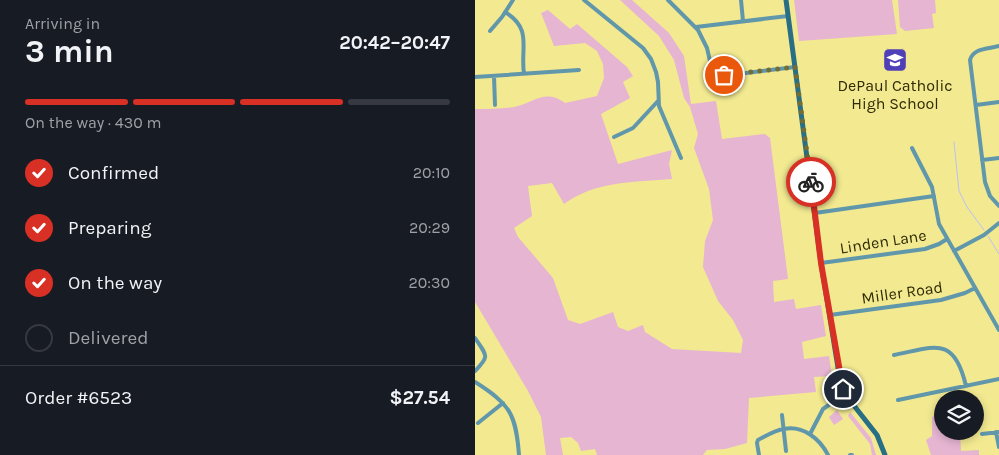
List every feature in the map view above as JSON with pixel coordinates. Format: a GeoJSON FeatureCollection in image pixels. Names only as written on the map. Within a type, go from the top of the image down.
{"type":"FeatureCollection","features":[{"type":"Feature","properties":{"kind":"main road"},"geometry":{"type":"LineString","coordinates":[[786,0],[821,263],[841,380],[846,393],[875,431],[885,455]]}},
{"type":"Feature","properties":{"kind":"street"},"geometry":{"type":"LineString","coordinates":[[490,31],[513,0]]}},
{"type":"Feature","properties":{"kind":"street"},"geometry":{"type":"LineString","coordinates":[[585,0],[643,48],[651,59],[658,82],[658,101],[681,158]]}},
{"type":"Feature","properties":{"kind":"street"},"geometry":{"type":"LineString","coordinates":[[668,0],[696,27],[705,42],[713,67],[721,75],[795,67]]}},
{"type":"Feature","properties":{"kind":"street"},"geometry":{"type":"LineString","coordinates":[[741,0],[743,21]]}},
{"type":"Feature","properties":{"kind":"street"},"geometry":{"type":"LineString","coordinates":[[505,12],[514,18],[523,30],[525,42],[523,74]]}},
{"type":"Feature","properties":{"kind":"street"},"geometry":{"type":"LineString","coordinates":[[696,27],[788,16]]}},
{"type":"Feature","properties":{"kind":"street"},"geometry":{"type":"LineString","coordinates":[[999,46],[975,52],[971,55],[970,60],[982,160],[988,191],[999,206]]}},
{"type":"Feature","properties":{"kind":"street"},"geometry":{"type":"LineString","coordinates":[[475,77],[579,70]]}},
{"type":"Feature","properties":{"kind":"street"},"geometry":{"type":"LineString","coordinates":[[493,76],[495,105]]}},
{"type":"Feature","properties":{"kind":"street"},"geometry":{"type":"LineString","coordinates":[[613,137],[633,128],[658,101]]}},
{"type":"Feature","properties":{"kind":"street"},"geometry":{"type":"LineString","coordinates":[[976,105],[999,102]]}},
{"type":"Feature","properties":{"kind":"street"},"geometry":{"type":"LineString","coordinates":[[912,148],[930,181],[937,220],[999,330]]}},
{"type":"Feature","properties":{"kind":"street"},"geometry":{"type":"LineString","coordinates":[[982,160],[999,158]]}},
{"type":"Feature","properties":{"kind":"street"},"geometry":{"type":"LineString","coordinates":[[815,213],[934,196]]}},
{"type":"Feature","properties":{"kind":"street"},"geometry":{"type":"LineString","coordinates":[[954,251],[983,235],[999,223]]}},
{"type":"Feature","properties":{"kind":"street","name":"Linden Lane"},"geometry":{"type":"LineString","coordinates":[[821,263],[925,249],[947,239]]}},
{"type":"Feature","properties":{"kind":"street","name":"Miller Road"},"geometry":{"type":"LineString","coordinates":[[830,315],[941,300],[975,288]]}},
{"type":"Feature","properties":{"kind":"street"},"geometry":{"type":"LineString","coordinates":[[475,338],[485,357],[483,365],[475,371]]}},
{"type":"Feature","properties":{"kind":"street"},"geometry":{"type":"LineString","coordinates":[[894,355],[934,347],[946,349],[960,363],[966,386]]}},
{"type":"Feature","properties":{"kind":"street"},"geometry":{"type":"LineString","coordinates":[[897,400],[999,378]]}},
{"type":"Feature","properties":{"kind":"street"},"geometry":{"type":"LineString","coordinates":[[475,382],[495,395],[503,403],[514,421],[518,435],[519,455]]}},
{"type":"Feature","properties":{"kind":"street"},"geometry":{"type":"LineString","coordinates":[[810,434],[823,409],[846,393]]}},
{"type":"Feature","properties":{"kind":"street"},"geometry":{"type":"LineString","coordinates":[[478,424],[503,403]]}},
{"type":"Feature","properties":{"kind":"street"},"geometry":{"type":"LineString","coordinates":[[782,415],[786,451]]}},
{"type":"Feature","properties":{"kind":"street"},"geometry":{"type":"LineString","coordinates":[[759,455],[758,440],[784,429],[799,430],[810,434],[820,442],[828,455]]}},
{"type":"Feature","properties":{"kind":"street"},"geometry":{"type":"LineString","coordinates":[[984,434],[998,432],[999,447]]}},
{"type":"Feature","properties":{"kind":"shaded area"},"geometry":{"type":"Polygon","coordinates":[[[620,0],[632,0],[669,33],[684,56],[691,104],[716,101],[722,139],[765,134],[770,138],[788,279],[773,281],[774,302],[794,299],[796,309],[821,305],[826,336],[802,342],[804,359],[829,356],[832,376],[814,377],[816,392],[749,398],[747,443],[725,449],[707,450],[703,455],[597,455],[595,449],[581,451],[578,443],[571,437],[560,438],[563,455],[546,455],[541,417],[528,391],[475,302],[475,109],[514,107],[545,97],[558,99],[565,103],[597,96],[604,78],[603,64],[597,51],[585,43],[554,46],[541,13],[548,10],[570,29],[577,24],[627,67],[633,76],[623,82],[630,98],[601,114],[618,164],[672,150],[669,164],[672,179],[630,182],[602,187],[576,196],[564,204],[552,183],[528,186],[532,216],[514,228],[518,237],[553,278],[568,320],[580,324],[613,312],[618,327],[628,331],[643,325],[645,332],[672,349],[741,353],[743,340],[733,320],[718,301],[703,267],[705,241],[713,220],[709,189],[694,148],[698,134],[690,107],[684,98],[674,60],[659,36],[620,0]]]}},
{"type":"Feature","properties":{"kind":"shaded area"},"geometry":{"type":"Polygon","coordinates":[[[794,0],[892,0],[897,34],[799,41],[794,0]]]}},
{"type":"Feature","properties":{"kind":"shaded area"},"geometry":{"type":"Polygon","coordinates":[[[898,0],[935,0],[936,13],[932,14],[934,28],[905,31],[900,27],[898,0]]]}},
{"type":"Feature","properties":{"kind":"shaded area"},"geometry":{"type":"Polygon","coordinates":[[[837,410],[843,419],[834,425],[829,417],[837,410]]]}},
{"type":"Feature","properties":{"kind":"shaded area"},"geometry":{"type":"Polygon","coordinates":[[[850,412],[871,438],[876,455],[872,455],[870,444],[848,416],[850,412]]]}},
{"type":"Feature","properties":{"kind":"shaded area"},"geometry":{"type":"Polygon","coordinates":[[[934,416],[934,440],[960,440],[961,451],[979,450],[979,455],[931,455],[926,440],[932,436],[932,417],[934,416]]]}},
{"type":"Feature","properties":{"kind":"waterway"},"geometry":{"type":"LineString","coordinates":[[954,142],[959,191],[967,207],[984,230]]}},
{"type":"Feature","properties":{"kind":"waterway"},"geometry":{"type":"LineString","coordinates":[[988,236],[999,254]]}},
{"type":"Feature","properties":{"kind":"way so far"},"geometry":{"type":"LineString","coordinates":[[724,75],[795,67],[811,182]]}},
{"type":"Feature","properties":{"kind":"place","name":"DePaul Catholic High School"},"geometry":{"type":"Point","coordinates":[895,60]}},
{"type":"Feature","properties":{"kind":"route"},"geometry":{"type":"LineString","coordinates":[[811,182],[821,263],[843,389]]}}]}
